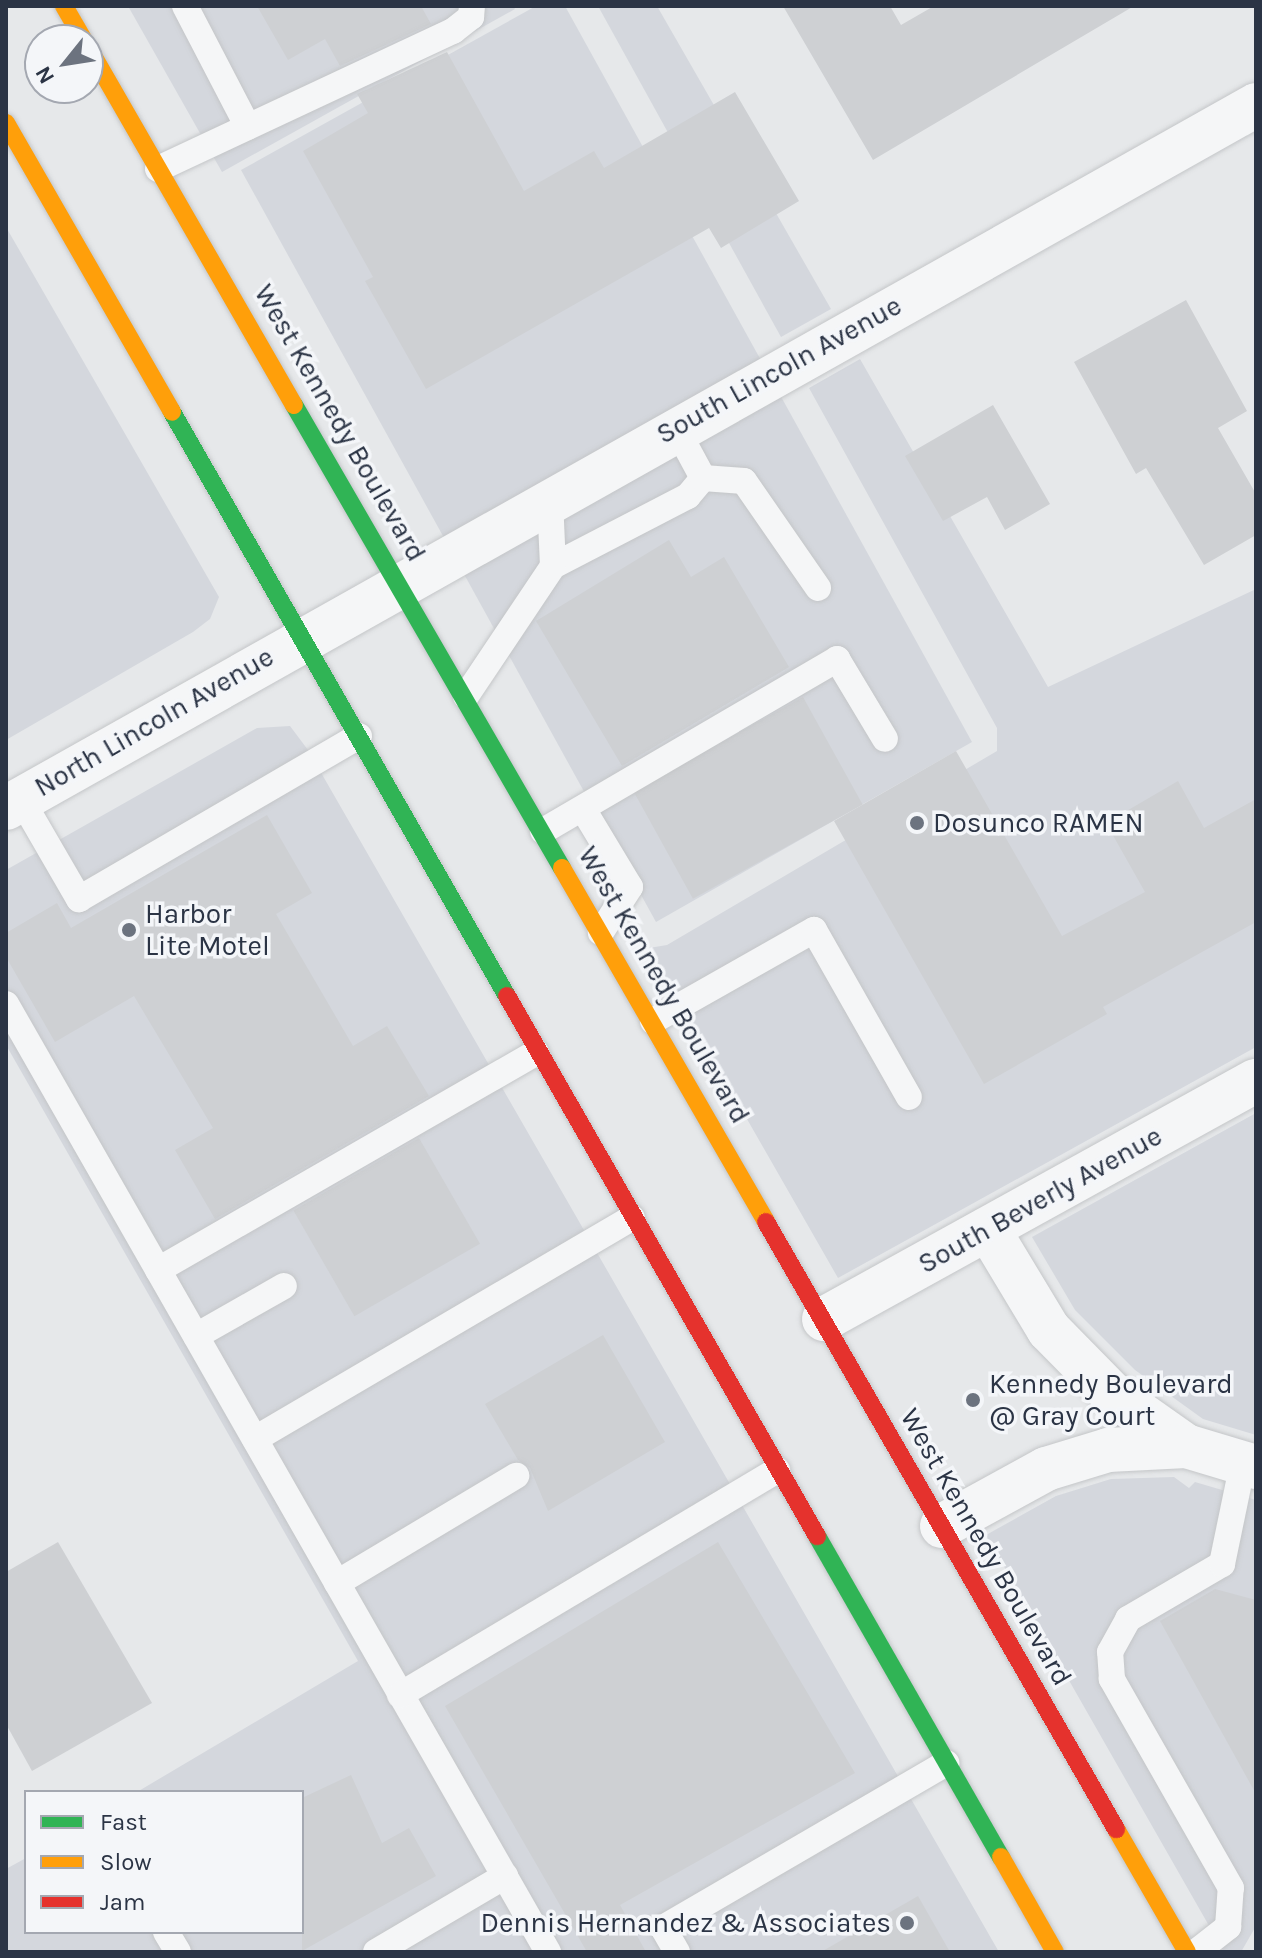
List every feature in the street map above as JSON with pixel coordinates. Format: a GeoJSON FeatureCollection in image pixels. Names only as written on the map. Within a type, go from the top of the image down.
{"type":"FeatureCollection","features":[{"type":"Feature","properties":{"kind":"main road"},"geometry":{"type":"LineString","coordinates":[[64,6],[75,24]]}},
{"type":"Feature","properties":{"kind":"main road","name":"West Kennedy Boulevard"},"geometry":{"type":"LineString","coordinates":[[104,75],[466,696],[1187,1952]]}},
{"type":"Feature","properties":{"kind":"main road"},"geometry":{"type":"LineString","coordinates":[[6,123],[303,637],[536,1053],[1055,1952]]}},
{"type":"Feature","properties":{"kind":"street","name":"South Lincoln Avenue"},"geometry":{"type":"LineString","coordinates":[[303,637],[1256,105]]}},
{"type":"Feature","properties":{"kind":"street","name":"North Lincoln Avenue"},"geometry":{"type":"LineString","coordinates":[[14,804],[303,637]]}},
{"type":"Feature","properties":{"kind":"street","name":"South Beverly Avenue"},"geometry":{"type":"LineString","coordinates":[[824,1319],[1256,1081]]}},
{"type":"Feature","properties":{"kind":"street"},"geometry":{"type":"LineString","coordinates":[[988,1229],[1049,1330],[1112,1394],[1186,1446],[1249,1465]]}},
{"type":"Feature","properties":{"kind":"street"},"geometry":{"type":"LineString","coordinates":[[942,1526],[1046,1469],[1108,1450],[1186,1446]]}},
{"type":"Feature","properties":{"kind":"lane"},"geometry":{"type":"LineString","coordinates":[[185,6],[248,127]]}},
{"type":"Feature","properties":{"kind":"lane"},"geometry":{"type":"LineString","coordinates":[[158,169],[453,31],[471,17],[472,6]]}},
{"type":"Feature","properties":{"kind":"lane"},"geometry":{"type":"LineString","coordinates":[[676,428],[696,487]]}},
{"type":"Feature","properties":{"kind":"lane"},"geometry":{"type":"LineString","coordinates":[[466,696],[553,566],[696,487],[744,481],[818,588]]}},
{"type":"Feature","properties":{"kind":"lane"},"geometry":{"type":"LineString","coordinates":[[550,499],[553,566]]}},
{"type":"Feature","properties":{"kind":"lane"},"geometry":{"type":"LineString","coordinates":[[543,831],[837,659],[885,739]]}},
{"type":"Feature","properties":{"kind":"lane"},"geometry":{"type":"LineString","coordinates":[[14,804],[79,899],[359,736]]}},
{"type":"Feature","properties":{"kind":"lane"},"geometry":{"type":"LineString","coordinates":[[583,809],[630,887],[601,932]]}},
{"type":"Feature","properties":{"kind":"lane"},"geometry":{"type":"LineString","coordinates":[[653,1021],[814,930],[909,1097]]}},
{"type":"Feature","properties":{"kind":"lane"},"geometry":{"type":"LineString","coordinates":[[6,1004],[548,1952]]}},
{"type":"Feature","properties":{"kind":"lane"},"geometry":{"type":"LineString","coordinates":[[158,1270],[536,1053]]}},
{"type":"Feature","properties":{"kind":"lane"},"geometry":{"type":"LineString","coordinates":[[255,1439],[632,1218]]}},
{"type":"Feature","properties":{"kind":"lane"},"geometry":{"type":"LineString","coordinates":[[196,1336],[284,1286]]}},
{"type":"Feature","properties":{"kind":"lane"},"geometry":{"type":"LineString","coordinates":[[1196,1952],[1228,1927],[1231,1888],[1112,1679],[1110,1652],[1128,1619],[1222,1564],[1249,1465]]}},
{"type":"Feature","properties":{"kind":"lane"},"geometry":{"type":"LineString","coordinates":[[400,1695],[777,1470]]}},
{"type":"Feature","properties":{"kind":"lane"},"geometry":{"type":"LineString","coordinates":[[337,1583],[516,1476]]}},
{"type":"Feature","properties":{"kind":"lane"},"geometry":{"type":"LineString","coordinates":[[677,1952],[663,1928],[947,1763]]}},
{"type":"Feature","properties":{"kind":"lane"},"geometry":{"type":"LineString","coordinates":[[376,1952],[505,1876]]}},
{"type":"Feature","properties":{"kind":"lane"},"geometry":{"type":"LineString","coordinates":[[167,1934],[178,1952]]}},
{"type":"Feature","properties":{"kind":"shaded area"},"geometry":{"type":"Polygon","coordinates":[[[128,6],[513,6],[515,9],[222,172],[128,6]]]}},
{"type":"Feature","properties":{"kind":"shaded area"},"geometry":{"type":"Polygon","coordinates":[[[536,6],[565,6],[972,742],[656,922],[241,170],[536,6]]]}},
{"type":"Feature","properties":{"kind":"shaded area"},"geometry":{"type":"Polygon","coordinates":[[[598,6],[657,6],[831,309],[781,337],[598,6]]]}},
{"type":"Feature","properties":{"kind":"shaded area"},"geometry":{"type":"Polygon","coordinates":[[[6,227],[219,597],[210,619],[193,632],[6,740],[6,227]]]}},
{"type":"Feature","properties":{"kind":"shaded area"},"geometry":{"type":"Polygon","coordinates":[[[860,359],[1048,687],[1256,589],[1256,1047],[838,1278],[649,948],[667,945],[997,751],[997,728],[809,388],[860,359]]]}},
{"type":"Feature","properties":{"kind":"shaded area"},"geometry":{"type":"Polygon","coordinates":[[[290,726],[308,750],[999,1952],[6,1952],[6,1869],[24,1859],[24,1934],[304,1934],[304,1790],[140,1790],[358,1661],[6,1045],[6,870],[257,728],[290,726]]]}},
{"type":"Feature","properties":{"kind":"shaded area"},"geometry":{"type":"Polygon","coordinates":[[[1256,1113],[1256,1435],[1203,1419],[1135,1370],[1075,1310],[1032,1237],[1256,1113]]]}},
{"type":"Feature","properties":{"kind":"shaded area"},"geometry":{"type":"Polygon","coordinates":[[[1174,1477],[1189,1488],[1195,1482],[1256,1500],[1256,1926],[1241,1952],[1224,1952],[986,1535],[1056,1496],[1111,1479],[1174,1477]]]}},
{"type":"Feature","properties":{"kind":"building"},"geometry":{"type":"Polygon","coordinates":[[[257,6],[421,6],[431,24],[340,66],[325,39],[288,60],[257,6]]]}},
{"type":"Feature","properties":{"kind":"building"},"geometry":{"type":"Polygon","coordinates":[[[783,6],[890,6],[901,25],[934,6],[1134,6],[873,160],[783,6]]]}},
{"type":"Feature","properties":{"kind":"building"},"geometry":{"type":"Polygon","coordinates":[[[447,52],[524,191],[594,151],[604,168],[735,92],[799,201],[721,248],[709,228],[426,389],[365,281],[373,277],[303,151],[368,113],[357,94],[447,52]]]}},
{"type":"Feature","properties":{"kind":"building"},"geometry":{"type":"Polygon","coordinates":[[[1186,300],[1247,411],[1218,428],[1256,494],[1256,535],[1204,565],[1146,468],[1136,474],[1074,362],[1186,300]]]}},
{"type":"Feature","properties":{"kind":"building"},"geometry":{"type":"Polygon","coordinates":[[[993,405],[1050,504],[1005,530],[987,497],[943,521],[905,456],[993,405]]]}},
{"type":"Feature","properties":{"kind":"building"},"geometry":{"type":"Polygon","coordinates":[[[669,540],[691,577],[724,557],[789,667],[622,766],[536,621],[669,540]]]}},
{"type":"Feature","properties":{"kind":"building"},"geometry":{"type":"Polygon","coordinates":[[[803,697],[863,805],[693,899],[633,791],[803,697]]]}},
{"type":"Feature","properties":{"kind":"building"},"geometry":{"type":"Polygon","coordinates":[[[956,751],[1062,936],[1145,892],[1106,823],[1178,781],[1204,828],[1256,799],[1256,922],[1103,1007],[1107,1014],[984,1084],[834,821],[956,751]]]}},
{"type":"Feature","properties":{"kind":"building"},"geometry":{"type":"Polygon","coordinates":[[[267,815],[312,893],[276,914],[353,1046],[387,1026],[429,1096],[215,1219],[175,1150],[213,1128],[134,996],[55,1042],[6,957],[6,933],[57,903],[71,928],[267,815]]]}},
{"type":"Feature","properties":{"kind":"building"},"geometry":{"type":"Polygon","coordinates":[[[419,1138],[480,1244],[354,1316],[293,1210],[419,1138]]]}},
{"type":"Feature","properties":{"kind":"building"},"geometry":{"type":"Polygon","coordinates":[[[603,1335],[665,1442],[548,1511],[530,1468],[518,1460],[485,1404],[603,1335]]]}},
{"type":"Feature","properties":{"kind":"building"},"geometry":{"type":"Polygon","coordinates":[[[58,1542],[152,1703],[32,1771],[6,1724],[6,1572],[58,1542]]]}},
{"type":"Feature","properties":{"kind":"building"},"geometry":{"type":"Polygon","coordinates":[[[718,1542],[855,1773],[620,1905],[646,1952],[587,1952],[445,1706],[718,1542]]]}},
{"type":"Feature","properties":{"kind":"building"},"geometry":{"type":"Polygon","coordinates":[[[1215,1589],[1256,1600],[1256,1794],[1160,1621],[1215,1589]]]}},
{"type":"Feature","properties":{"kind":"building"},"geometry":{"type":"Polygon","coordinates":[[[351,1775],[382,1843],[409,1828],[436,1876],[302,1951],[304,1934],[304,1797],[351,1775]]]}},
{"type":"Feature","properties":{"kind":"building","name":"Dennis Hernandez & Associates"},"geometry":{"type":"Polygon","coordinates":[[[918,1896],[950,1952],[821,1952],[918,1896]]]}},
{"type":"Feature","properties":{"kind":"traffic: fast"},"geometry":{"type":"LineString","coordinates":[[294,405],[562,868]]}},
{"type":"Feature","properties":{"kind":"traffic: fast"},"geometry":{"type":"LineString","coordinates":[[172,412],[507,996]]}},
{"type":"Feature","properties":{"kind":"traffic: fast"},"geometry":{"type":"LineString","coordinates":[[817,1536],[1001,1857]]}},
{"type":"Feature","properties":{"kind":"traffic: slow"},"geometry":{"type":"LineString","coordinates":[[64,6],[75,24]]}},
{"type":"Feature","properties":{"kind":"traffic: slow"},"geometry":{"type":"LineString","coordinates":[[104,75],[294,405]]}},
{"type":"Feature","properties":{"kind":"traffic: slow"},"geometry":{"type":"LineString","coordinates":[[6,123],[172,412]]}},
{"type":"Feature","properties":{"kind":"traffic: slow"},"geometry":{"type":"LineString","coordinates":[[562,868],[766,1222]]}},
{"type":"Feature","properties":{"kind":"traffic: slow"},"geometry":{"type":"LineString","coordinates":[[1116,1829],[1187,1952]]}},
{"type":"Feature","properties":{"kind":"traffic: slow"},"geometry":{"type":"LineString","coordinates":[[1001,1857],[1055,1952]]}},
{"type":"Feature","properties":{"kind":"traffic: jam"},"geometry":{"type":"LineString","coordinates":[[507,996],[817,1536]]}},
{"type":"Feature","properties":{"kind":"traffic: jam"},"geometry":{"type":"LineString","coordinates":[[766,1222],[1116,1829]]}},
{"type":"Feature","properties":{"kind":"place","name":"Dosunco RAMEN"},"geometry":{"type":"Point","coordinates":[917,823]}},
{"type":"Feature","properties":{"kind":"place","name":"Harbor Lite Motel"},"geometry":{"type":"Point","coordinates":[129,930]}},
{"type":"Feature","properties":{"kind":"place","name":"Kennedy Boulevard @ Gray Court"},"geometry":{"type":"Point","coordinates":[973,1400]}},
{"type":"Feature","properties":{"kind":"place","name":"Dennis Hernandez & Associates"},"geometry":{"type":"Point","coordinates":[907,1923]}}]}
